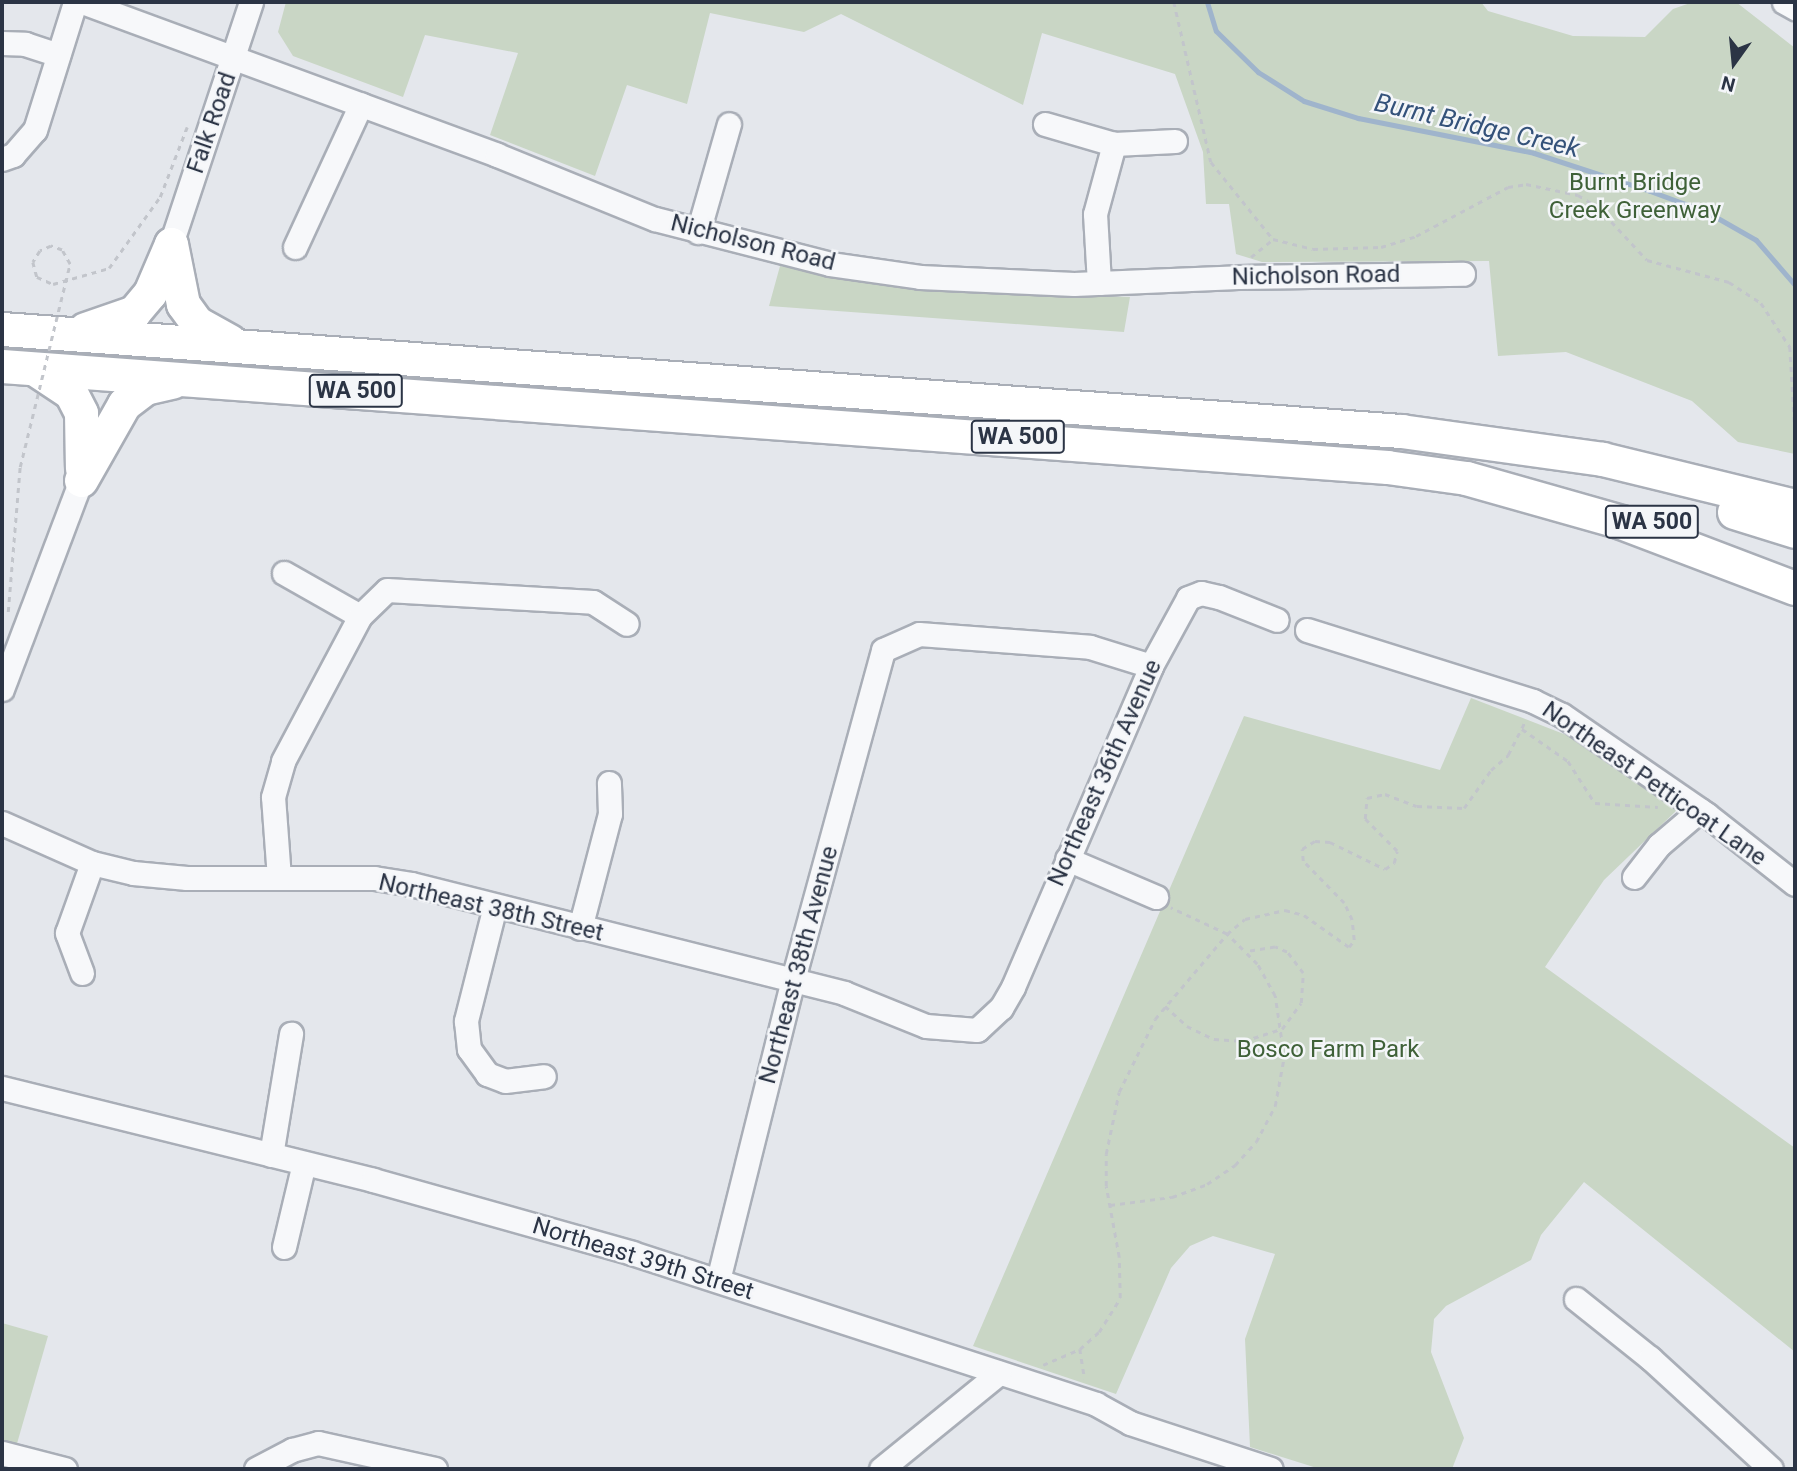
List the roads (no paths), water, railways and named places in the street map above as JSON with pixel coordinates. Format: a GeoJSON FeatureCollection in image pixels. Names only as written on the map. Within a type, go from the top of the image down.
{"type":"FeatureCollection","features":[{"type":"Feature","properties":{"kind":"highway"},"geometry":{"type":"LineString","coordinates":[[63,334],[106,324],[134,312],[150,293],[171,244]]}},
{"type":"Feature","properties":{"kind":"highway"},"geometry":{"type":"LineString","coordinates":[[171,244],[183,304],[208,331],[235,344]]}},
{"type":"Feature","properties":{"kind":"highway","name":"WA 500"},"geometry":{"type":"LineString","coordinates":[[2,330],[235,344],[1290,422],[1490,446],[1669,491],[1795,531]]}},
{"type":"Feature","properties":{"kind":"highway"},"geometry":{"type":"LineString","coordinates":[[17,367],[71,393],[81,412],[81,480]]}},
{"type":"Feature","properties":{"kind":"highway","name":"WA 500"},"geometry":{"type":"LineString","coordinates":[[17,367],[1294,457],[1466,478],[1620,511],[1795,569]]}},
{"type":"Feature","properties":{"kind":"highway"},"geometry":{"type":"LineString","coordinates":[[81,480],[124,404],[145,388],[184,380]]}},
{"type":"Feature","properties":{"kind":"highway"},"geometry":{"type":"LineString","coordinates":[[1290,422],[1506,442],[1602,459],[1795,506]]}},
{"type":"Feature","properties":{"kind":"highway"},"geometry":{"type":"LineString","coordinates":[[1506,488],[1621,522],[1795,588]]}},
{"type":"Feature","properties":{"kind":"street"},"geometry":{"type":"LineString","coordinates":[[2,159],[26,143],[35,130],[75,2]]}},
{"type":"Feature","properties":{"kind":"street","name":"Nicholson Road"},"geometry":{"type":"LineString","coordinates":[[82,2],[361,104],[655,219],[830,264],[920,277],[1099,283],[1463,274]]}},
{"type":"Feature","properties":{"kind":"street","name":"Falk Road"},"geometry":{"type":"LineString","coordinates":[[171,244],[251,2]]}},
{"type":"Feature","properties":{"kind":"street"},"geometry":{"type":"LineString","coordinates":[[1784,2],[1795,8]]}},
{"type":"Feature","properties":{"kind":"street"},"geometry":{"type":"LineString","coordinates":[[2,43],[25,44],[58,55]]}},
{"type":"Feature","properties":{"kind":"street"},"geometry":{"type":"LineString","coordinates":[[295,247],[361,104]]}},
{"type":"Feature","properties":{"kind":"street"},"geometry":{"type":"LineString","coordinates":[[698,232],[729,124]]}},
{"type":"Feature","properties":{"kind":"street"},"geometry":{"type":"LineString","coordinates":[[1045,124],[1114,144],[1175,141]]}},
{"type":"Feature","properties":{"kind":"street"},"geometry":{"type":"LineString","coordinates":[[1099,283],[1095,214],[1114,144]]}},
{"type":"Feature","properties":{"kind":"street"},"geometry":{"type":"LineString","coordinates":[[2,689],[81,480]]}},
{"type":"Feature","properties":{"kind":"street"},"geometry":{"type":"LineString","coordinates":[[284,573],[360,616]]}},
{"type":"Feature","properties":{"kind":"street"},"geometry":{"type":"LineString","coordinates":[[279,878],[273,797],[283,761],[360,616],[387,590],[593,602],[626,624]]}},
{"type":"Feature","properties":{"kind":"street","name":"Northeast 36th Avenue"},"geometry":{"type":"LineString","coordinates":[[977,1030],[1001,1008],[1013,987],[1151,666],[1177,613],[1195,595],[1219,597],[1277,620]]}},
{"type":"Feature","properties":{"kind":"street","name":"Northeast Petticoat Lane"},"geometry":{"type":"LineString","coordinates":[[1307,631],[1533,701],[1562,715],[1692,805],[1795,884]]}},
{"type":"Feature","properties":{"kind":"street","name":"Northeast 38th Avenue"},"geometry":{"type":"LineString","coordinates":[[718,1280],[792,983],[883,650],[919,634],[1090,647],[1151,666]]}},
{"type":"Feature","properties":{"kind":"street"},"geometry":{"type":"LineString","coordinates":[[580,928],[610,814],[609,783]]}},
{"type":"Feature","properties":{"kind":"street"},"geometry":{"type":"LineString","coordinates":[[1634,877],[1692,805]]}},
{"type":"Feature","properties":{"kind":"street","name":"Northeast 38th Street"},"geometry":{"type":"LineString","coordinates":[[2,823],[92,863],[187,878],[374,878],[495,906],[792,983],[844,993],[926,1026],[977,1030]]}},
{"type":"Feature","properties":{"kind":"street"},"geometry":{"type":"LineString","coordinates":[[1067,859],[1156,897]]}},
{"type":"Feature","properties":{"kind":"street"},"geometry":{"type":"LineString","coordinates":[[82,973],[67,933],[92,863]]}},
{"type":"Feature","properties":{"kind":"street"},"geometry":{"type":"LineString","coordinates":[[495,906],[465,1036],[475,1062],[487,1074],[505,1081],[544,1076]]}},
{"type":"Feature","properties":{"kind":"street"},"geometry":{"type":"LineString","coordinates":[[271,1154],[291,1034]]}},
{"type":"Feature","properties":{"kind":"street","name":"Northeast 39th Street"},"geometry":{"type":"LineString","coordinates":[[2,1088],[271,1154],[718,1280],[1096,1404],[1130,1423],[1271,1469]]}},
{"type":"Feature","properties":{"kind":"street"},"geometry":{"type":"LineString","coordinates":[[284,1247],[304,1163]]}},
{"type":"Feature","properties":{"kind":"street"},"geometry":{"type":"LineString","coordinates":[[1576,1299],[1650,1358],[1770,1469]]}},
{"type":"Feature","properties":{"kind":"street"},"geometry":{"type":"LineString","coordinates":[[881,1469],[999,1373]]}},
{"type":"Feature","properties":{"kind":"street"},"geometry":{"type":"LineString","coordinates":[[256,1469],[292,1450],[318,1443],[435,1469]]}},
{"type":"Feature","properties":{"kind":"street"},"geometry":{"type":"LineString","coordinates":[[2,1453],[65,1469]]}},
{"type":"Feature","properties":{"kind":"waterway","name":"Burnt Bridge Creek"},"geometry":{"type":"LineString","coordinates":[[1207,2],[1216,31],[1258,72],[1304,101],[1358,118],[1534,153],[1707,212],[1756,240],[1795,285]]}},
{"type":"Feature","properties":{"kind":"park label","name":"Burnt Bridge Creek Greenway"},"geometry":{"type":"Point","coordinates":[1635,197]}},
{"type":"Feature","properties":{"kind":"park label","name":"Bosco Farm Park"},"geometry":{"type":"Point","coordinates":[1328,1050]}}]}
